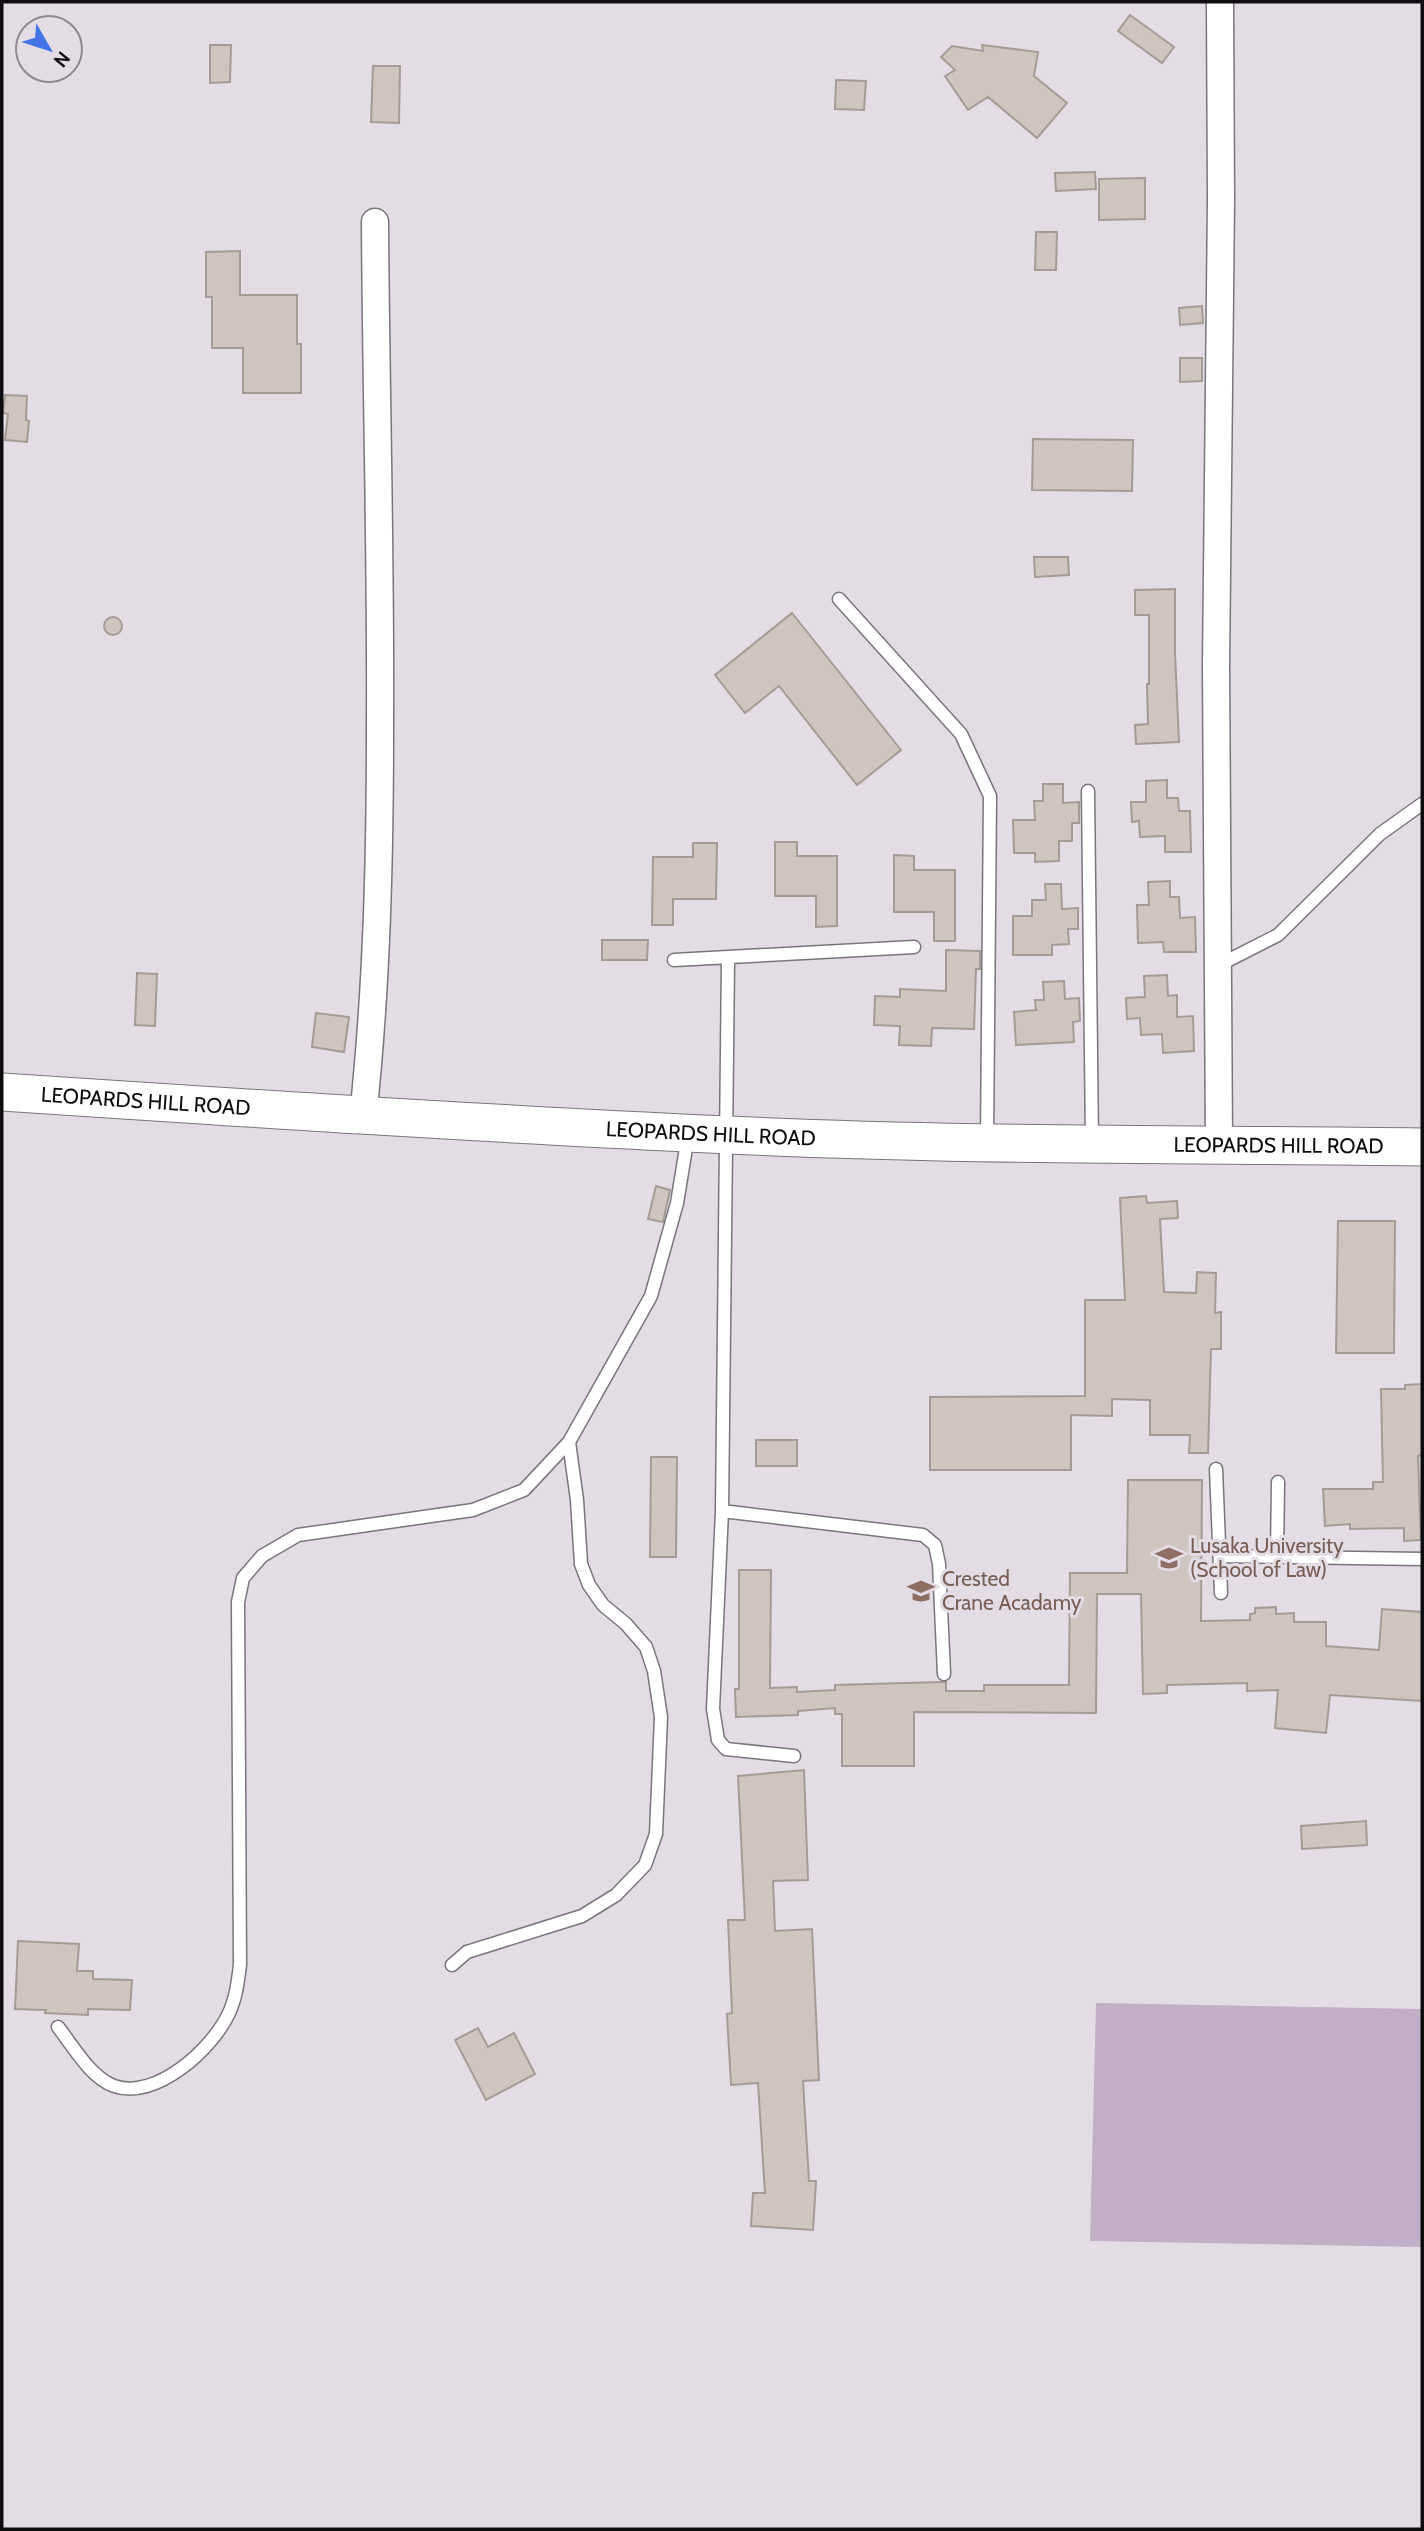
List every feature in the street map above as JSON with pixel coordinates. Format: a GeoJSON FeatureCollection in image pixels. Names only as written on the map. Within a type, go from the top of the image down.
{"type":"FeatureCollection","features":[{"type":"Feature","properties":{"kind":"main road","name":"LEOPARDS HILL ROAD"},"geometry":{"type":"LineString","coordinates":[[2,1093],[727,1135],[987,1142],[1422,1147]]}},
{"type":"Feature","properties":{"kind":"street"},"geometry":{"type":"LineString","coordinates":[[1219,1144],[1216,666],[1221,200],[1220,2]]}},
{"type":"Feature","properties":{"kind":"street"},"geometry":{"type":"LineString","coordinates":[[363,1116],[372,1033],[380,877],[381,596],[375,222]]}},
{"type":"Feature","properties":{"kind":"lane"},"geometry":{"type":"LineString","coordinates":[[839,599],[961,734],[990,796],[987,1142]]}},
{"type":"Feature","properties":{"kind":"lane"},"geometry":{"type":"LineString","coordinates":[[1088,791],[1092,1143]]}},
{"type":"Feature","properties":{"kind":"lane"},"geometry":{"type":"LineString","coordinates":[[1218,965],[1279,935],[1380,834],[1422,804]]}},
{"type":"Feature","properties":{"kind":"lane"},"geometry":{"type":"LineString","coordinates":[[674,960],[914,947]]}},
{"type":"Feature","properties":{"kind":"lane"},"geometry":{"type":"LineString","coordinates":[[728,959],[722,1511],[713,1709],[718,1740],[726,1749],[794,1756]]}},
{"type":"Feature","properties":{"kind":"lane"},"geometry":{"type":"LineString","coordinates":[[58,2027],[92,2071],[116,2087],[149,2087],[182,2070],[220,2028],[230,2012],[240,1965],[238,1602],[243,1577],[262,1556],[298,1535],[473,1510],[524,1490],[569,1442],[651,1296],[677,1203],[689,1132]]}},
{"type":"Feature","properties":{"kind":"lane"},"geometry":{"type":"LineString","coordinates":[[452,1965],[467,1952],[582,1916],[616,1895],[645,1865],[656,1835],[661,1717],[654,1671],[646,1647],[626,1624],[603,1605],[589,1585],[581,1564],[577,1500],[569,1442]]}},
{"type":"Feature","properties":{"kind":"lane"},"geometry":{"type":"LineString","coordinates":[[1216,1469],[1221,1593]]}},
{"type":"Feature","properties":{"kind":"lane"},"geometry":{"type":"LineString","coordinates":[[1277,1556],[1278,1482]]}},
{"type":"Feature","properties":{"kind":"lane"},"geometry":{"type":"LineString","coordinates":[[722,1511],[923,1535],[935,1545],[939,1564],[944,1674]]}},
{"type":"Feature","properties":{"kind":"lane"},"geometry":{"type":"LineString","coordinates":[[1220,1556],[1422,1559]]}},
{"type":"Feature","properties":{"kind":"shaded area"},"geometry":{"type":"Polygon","coordinates":[[[1096,2003],[1422,2009],[1422,2247],[1090,2241],[1096,2003]]]}},
{"type":"Feature","properties":{"kind":"building"},"geometry":{"type":"Polygon","coordinates":[[[1130,15],[1174,47],[1162,63],[1118,31],[1130,15]]]}},
{"type":"Feature","properties":{"kind":"building"},"geometry":{"type":"Polygon","coordinates":[[[210,45],[231,45],[230,82],[210,83],[210,45]]]}},
{"type":"Feature","properties":{"kind":"building"},"geometry":{"type":"Polygon","coordinates":[[[982,45],[1038,52],[1034,76],[1067,103],[1037,138],[988,97],[968,110],[945,76],[955,70],[941,57],[952,46],[983,51],[982,45]]]}},
{"type":"Feature","properties":{"kind":"building"},"geometry":{"type":"Polygon","coordinates":[[[373,66],[400,66],[399,123],[371,122],[373,66]]]}},
{"type":"Feature","properties":{"kind":"building"},"geometry":{"type":"Polygon","coordinates":[[[836,80],[866,81],[864,110],[835,109],[836,80]]]}},
{"type":"Feature","properties":{"kind":"building"},"geometry":{"type":"Polygon","coordinates":[[[1095,172],[1096,189],[1056,191],[1055,173],[1095,172]]]}},
{"type":"Feature","properties":{"kind":"building"},"geometry":{"type":"Polygon","coordinates":[[[1145,178],[1145,219],[1099,220],[1099,179],[1145,178]]]}},
{"type":"Feature","properties":{"kind":"building"},"geometry":{"type":"Polygon","coordinates":[[[1036,232],[1057,232],[1056,270],[1035,270],[1036,232]]]}},
{"type":"Feature","properties":{"kind":"building"},"geometry":{"type":"Polygon","coordinates":[[[240,251],[240,295],[297,295],[301,393],[243,393],[243,348],[212,348],[212,297],[206,297],[206,252],[240,251]]]}},
{"type":"Feature","properties":{"kind":"building"},"geometry":{"type":"Polygon","coordinates":[[[1202,306],[1203,323],[1180,325],[1179,308],[1202,306]]]}},
{"type":"Feature","properties":{"kind":"building"},"geometry":{"type":"Polygon","coordinates":[[[1180,358],[1202,358],[1202,381],[1180,382],[1180,358]]]}},
{"type":"Feature","properties":{"kind":"building"},"geometry":{"type":"Polygon","coordinates":[[[5,395],[27,396],[27,442],[5,440],[8,414],[3,413],[5,395]]]}},
{"type":"Feature","properties":{"kind":"building"},"geometry":{"type":"Polygon","coordinates":[[[1033,439],[1133,440],[1132,491],[1032,490],[1033,439]]]}},
{"type":"Feature","properties":{"kind":"building"},"geometry":{"type":"Polygon","coordinates":[[[1034,557],[1068,557],[1069,575],[1035,577],[1034,557]]]}},
{"type":"Feature","properties":{"kind":"building"},"geometry":{"type":"Polygon","coordinates":[[[1175,589],[1179,742],[1136,744],[1135,725],[1148,724],[1149,615],[1135,615],[1135,590],[1175,589]]]}},
{"type":"Feature","properties":{"kind":"building"},"geometry":{"type":"Polygon","coordinates":[[[792,613],[901,750],[857,785],[779,686],[745,713],[715,675],[792,613]]]}},
{"type":"Feature","properties":{"kind":"building"},"geometry":{"type":"Polygon","coordinates":[[[109,617],[117,617],[122,626],[120,633],[109,635],[104,630],[104,622],[109,617]]]}},
{"type":"Feature","properties":{"kind":"building"},"geometry":{"type":"Polygon","coordinates":[[[1167,780],[1167,798],[1178,798],[1179,811],[1190,811],[1191,852],[1165,852],[1165,836],[1140,837],[1139,821],[1132,822],[1131,802],[1146,802],[1146,781],[1167,780]]]}},
{"type":"Feature","properties":{"kind":"building"},"geometry":{"type":"Polygon","coordinates":[[[1043,784],[1063,784],[1063,803],[1079,802],[1079,823],[1072,823],[1072,841],[1059,841],[1059,861],[1035,862],[1035,853],[1014,853],[1013,820],[1035,820],[1034,801],[1043,801],[1043,784]]]}},
{"type":"Feature","properties":{"kind":"building"},"geometry":{"type":"Polygon","coordinates":[[[775,842],[797,842],[797,856],[837,856],[837,926],[816,927],[816,896],[775,896],[775,842]]]}},
{"type":"Feature","properties":{"kind":"building"},"geometry":{"type":"Polygon","coordinates":[[[693,843],[717,843],[716,899],[673,899],[673,925],[652,925],[653,857],[693,857],[693,843]]]}},
{"type":"Feature","properties":{"kind":"building"},"geometry":{"type":"Polygon","coordinates":[[[894,855],[914,856],[914,870],[955,870],[955,941],[934,941],[934,912],[894,912],[894,855]]]}},
{"type":"Feature","properties":{"kind":"building"},"geometry":{"type":"Polygon","coordinates":[[[1170,881],[1170,897],[1179,897],[1180,918],[1195,917],[1196,952],[1164,952],[1163,942],[1138,943],[1137,905],[1149,905],[1148,882],[1170,881]]]}},
{"type":"Feature","properties":{"kind":"building"},"geometry":{"type":"Polygon","coordinates":[[[1045,884],[1061,884],[1062,909],[1078,908],[1078,929],[1068,929],[1069,944],[1052,945],[1052,955],[1013,955],[1013,916],[1032,916],[1032,900],[1046,900],[1045,884]]]}},
{"type":"Feature","properties":{"kind":"building"},"geometry":{"type":"Polygon","coordinates":[[[602,940],[648,940],[647,960],[602,960],[602,940]]]}},
{"type":"Feature","properties":{"kind":"building"},"geometry":{"type":"Polygon","coordinates":[[[946,950],[980,951],[980,969],[976,969],[974,1029],[932,1028],[931,1046],[899,1045],[900,1026],[874,1025],[875,996],[900,997],[900,989],[946,991],[946,950]]]}},
{"type":"Feature","properties":{"kind":"building"},"geometry":{"type":"Polygon","coordinates":[[[137,973],[157,974],[155,1026],[135,1025],[137,973]]]}},
{"type":"Feature","properties":{"kind":"building"},"geometry":{"type":"Polygon","coordinates":[[[1167,975],[1168,996],[1177,995],[1177,1017],[1193,1016],[1194,1051],[1163,1053],[1162,1034],[1141,1035],[1140,1018],[1127,1019],[1126,998],[1145,997],[1144,976],[1167,975]]]}},
{"type":"Feature","properties":{"kind":"building"},"geometry":{"type":"Polygon","coordinates":[[[1064,981],[1065,999],[1079,998],[1080,1021],[1073,1022],[1074,1042],[1016,1045],[1014,1012],[1036,1010],[1035,1000],[1044,1000],[1043,982],[1064,981]]]}},
{"type":"Feature","properties":{"kind":"building"},"geometry":{"type":"Polygon","coordinates":[[[316,1013],[349,1017],[344,1052],[312,1047],[316,1013]]]}},
{"type":"Feature","properties":{"kind":"building"},"geometry":{"type":"Polygon","coordinates":[[[656,1186],[670,1190],[663,1222],[648,1219],[656,1186]]]}},
{"type":"Feature","properties":{"kind":"building"},"geometry":{"type":"Polygon","coordinates":[[[1146,1196],[1147,1203],[1177,1201],[1178,1218],[1160,1219],[1164,1292],[1196,1293],[1197,1272],[1216,1273],[1215,1313],[1221,1312],[1221,1349],[1211,1349],[1208,1453],[1189,1453],[1190,1435],[1150,1435],[1150,1400],[1112,1399],[1112,1416],[1071,1415],[1071,1470],[930,1470],[930,1397],[1085,1396],[1085,1300],[1125,1300],[1120,1198],[1146,1196]]]}},
{"type":"Feature","properties":{"kind":"building"},"geometry":{"type":"Polygon","coordinates":[[[1338,1221],[1395,1221],[1394,1353],[1336,1353],[1338,1221]]]}},
{"type":"Feature","properties":{"kind":"building"},"geometry":{"type":"Polygon","coordinates":[[[1422,1384],[1422,1455],[1418,1456],[1421,1540],[1404,1541],[1404,1528],[1350,1529],[1350,1524],[1325,1526],[1323,1489],[1373,1489],[1373,1482],[1383,1482],[1381,1389],[1405,1389],[1405,1385],[1422,1384]]]}},
{"type":"Feature","properties":{"kind":"building"},"geometry":{"type":"Polygon","coordinates":[[[756,1440],[797,1440],[797,1466],[756,1466],[756,1440]]]}},
{"type":"Feature","properties":{"kind":"building"},"geometry":{"type":"Polygon","coordinates":[[[651,1457],[677,1457],[676,1557],[650,1557],[651,1457]]]}},
{"type":"Feature","properties":{"kind":"building"},"geometry":{"type":"Polygon","coordinates":[[[1128,1480],[1202,1480],[1201,1621],[1250,1620],[1250,1614],[1255,1613],[1255,1608],[1276,1607],[1276,1614],[1294,1613],[1294,1622],[1326,1622],[1326,1646],[1379,1650],[1382,1609],[1422,1612],[1422,1701],[1330,1695],[1326,1733],[1275,1728],[1278,1690],[1247,1691],[1247,1683],[1167,1685],[1167,1693],[1143,1694],[1141,1594],[1097,1594],[1096,1713],[914,1712],[914,1766],[842,1766],[842,1714],[835,1714],[835,1708],[798,1711],[798,1715],[736,1717],[735,1689],[739,1689],[739,1570],[771,1570],[770,1688],[797,1687],[797,1692],[835,1690],[835,1685],[946,1682],[946,1691],[984,1691],[984,1685],[1069,1685],[1070,1573],[1127,1573],[1128,1480]]]}},
{"type":"Feature","properties":{"kind":"building"},"geometry":{"type":"Polygon","coordinates":[[[804,1770],[808,1880],[773,1881],[775,1931],[812,1929],[819,2080],[803,2081],[809,2181],[816,2181],[813,2230],[751,2226],[753,2193],[765,2193],[758,2083],[731,2085],[727,2014],[732,2013],[728,1920],[745,1920],[738,1776],[804,1770]]]}},
{"type":"Feature","properties":{"kind":"building"},"geometry":{"type":"Polygon","coordinates":[[[1366,1821],[1367,1845],[1302,1849],[1301,1826],[1366,1821]]]}},
{"type":"Feature","properties":{"kind":"building"},"geometry":{"type":"Polygon","coordinates":[[[18,1941],[79,1944],[77,1971],[93,1971],[93,1979],[132,1980],[130,2010],[88,2009],[88,2015],[15,2009],[18,1941]]]}},
{"type":"Feature","properties":{"kind":"building"},"geometry":{"type":"Polygon","coordinates":[[[478,2028],[488,2047],[514,2033],[535,2074],[486,2100],[455,2040],[478,2028]]]}},
{"type":"Feature","properties":{"kind":"place","name":"Lusaka University (School of Law)"},"geometry":{"type":"Point","coordinates":[1169,1558]}},
{"type":"Feature","properties":{"kind":"place","name":"Crested Crane Acadamy"},"geometry":{"type":"Point","coordinates":[921,1591]}}]}
